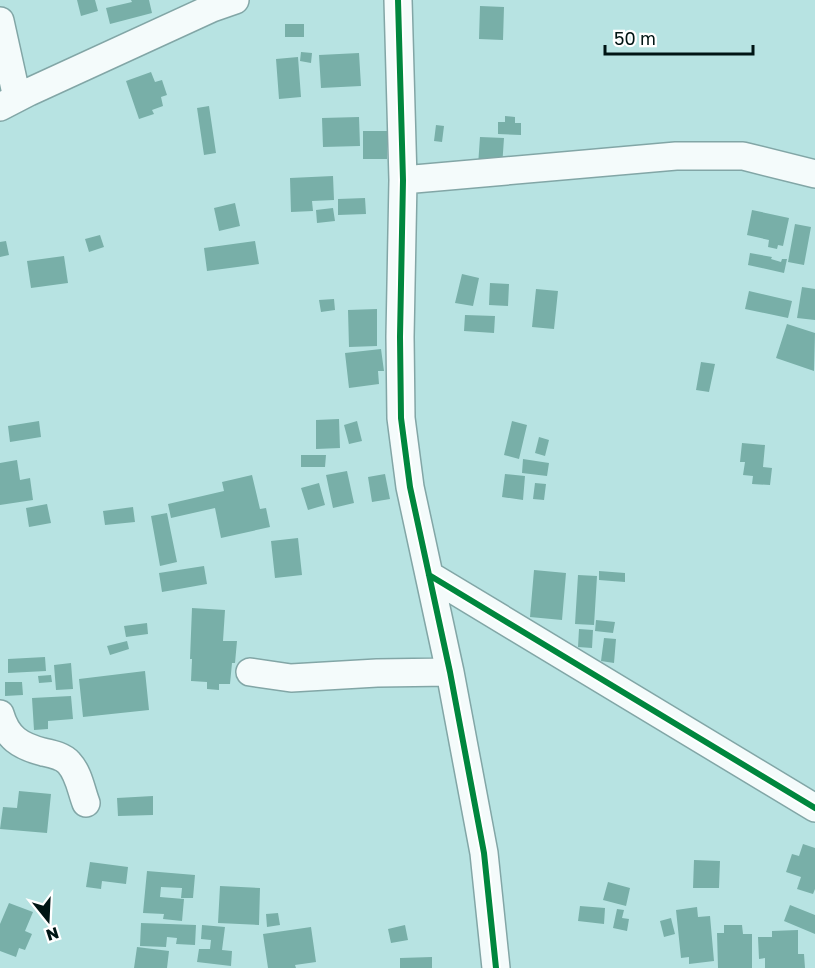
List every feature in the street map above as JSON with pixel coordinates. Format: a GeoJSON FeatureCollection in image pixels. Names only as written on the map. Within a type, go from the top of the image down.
{"type":"FeatureCollection","features":[{"type":"Feature","properties":{"kind":"street"},"geometry":{"type":"LineString","coordinates":[[0,21],[8,102],[212,8],[235,0]]}},
{"type":"Feature","properties":{"kind":"street"},"geometry":{"type":"LineString","coordinates":[[398,0],[403,180],[401,418],[410,487],[450,672],[484,853],[496,968]]}},
{"type":"Feature","properties":{"kind":"street"},"geometry":{"type":"LineString","coordinates":[[403,180],[676,156],[743,156],[815,174]]}},
{"type":"Feature","properties":{"kind":"street"},"geometry":{"type":"LineString","coordinates":[[429,575],[815,808]]}},
{"type":"Feature","properties":{"kind":"street"},"geometry":{"type":"LineString","coordinates":[[250,672],[291,678],[450,672]]}},
{"type":"Feature","properties":{"kind":"street"},"geometry":{"type":"LineString","coordinates":[[0,714],[10,736],[21,745],[55,755],[68,762],[77,776],[86,803]]}},
{"type":"Feature","properties":{"kind":"building"},"geometry":{"type":"Polygon","coordinates":[[[77,0],[95,0],[98,11],[81,16],[77,0]]]}},
{"type":"Feature","properties":{"kind":"building"},"geometry":{"type":"Polygon","coordinates":[[[131,0],[149,0],[152,13],[110,24],[106,8],[132,2],[131,0]]]}},
{"type":"Feature","properties":{"kind":"building"},"geometry":{"type":"Polygon","coordinates":[[[480,6],[504,7],[503,40],[479,39],[480,6]]]}},
{"type":"Feature","properties":{"kind":"building"},"geometry":{"type":"Polygon","coordinates":[[[285,24],[304,24],[304,37],[285,37],[285,24]]]}},
{"type":"Feature","properties":{"kind":"building"},"geometry":{"type":"Polygon","coordinates":[[[301,52],[312,53],[311,63],[300,61],[301,52]]]}},
{"type":"Feature","properties":{"kind":"building"},"geometry":{"type":"Polygon","coordinates":[[[359,53],[361,86],[321,88],[319,55],[359,53]]]}},
{"type":"Feature","properties":{"kind":"building"},"geometry":{"type":"Polygon","coordinates":[[[298,57],[301,97],[279,99],[276,59],[298,57]]]}},
{"type":"Feature","properties":{"kind":"building"},"geometry":{"type":"Polygon","coordinates":[[[151,72],[155,82],[162,80],[167,95],[161,97],[163,106],[152,110],[154,114],[139,119],[126,81],[151,72]]]}},
{"type":"Feature","properties":{"kind":"building"},"geometry":{"type":"Polygon","coordinates":[[[209,106],[216,153],[204,155],[197,108],[209,106]]]}},
{"type":"Feature","properties":{"kind":"building"},"geometry":{"type":"Polygon","coordinates":[[[505,116],[515,117],[515,123],[521,123],[521,135],[498,134],[498,122],[505,122],[505,116]]]}},
{"type":"Feature","properties":{"kind":"building"},"geometry":{"type":"Polygon","coordinates":[[[359,117],[360,146],[323,147],[322,118],[359,117]]]}},
{"type":"Feature","properties":{"kind":"building"},"geometry":{"type":"Polygon","coordinates":[[[436,125],[444,126],[442,142],[434,141],[436,125]]]}},
{"type":"Feature","properties":{"kind":"building"},"geometry":{"type":"Polygon","coordinates":[[[363,131],[387,131],[387,159],[363,159],[363,131]]]}},
{"type":"Feature","properties":{"kind":"building"},"geometry":{"type":"Polygon","coordinates":[[[480,137],[504,138],[502,167],[478,166],[480,137]]]}},
{"type":"Feature","properties":{"kind":"building"},"geometry":{"type":"Polygon","coordinates":[[[333,176],[334,200],[312,201],[313,211],[291,212],[290,178],[333,176]]]}},
{"type":"Feature","properties":{"kind":"building"},"geometry":{"type":"Polygon","coordinates":[[[365,198],[366,214],[338,215],[338,199],[365,198]]]}},
{"type":"Feature","properties":{"kind":"building"},"geometry":{"type":"Polygon","coordinates":[[[235,203],[240,226],[219,231],[214,208],[235,203]]]}},
{"type":"Feature","properties":{"kind":"building"},"geometry":{"type":"Polygon","coordinates":[[[333,208],[335,221],[317,223],[316,210],[333,208]]]}},
{"type":"Feature","properties":{"kind":"building"},"geometry":{"type":"Polygon","coordinates":[[[752,210],[789,218],[783,246],[778,245],[777,249],[768,247],[769,240],[747,235],[752,210]]]}},
{"type":"Feature","properties":{"kind":"building"},"geometry":{"type":"Polygon","coordinates":[[[795,224],[811,227],[804,265],[788,262],[795,224]]]}},
{"type":"Feature","properties":{"kind":"building"},"geometry":{"type":"Polygon","coordinates":[[[100,235],[104,247],[89,252],[85,239],[100,235]]]}},
{"type":"Feature","properties":{"kind":"building"},"geometry":{"type":"Polygon","coordinates":[[[6,241],[9,255],[0,257],[0,242],[6,241]]]}},
{"type":"Feature","properties":{"kind":"building"},"geometry":{"type":"Polygon","coordinates":[[[255,241],[259,264],[207,271],[204,248],[255,241]]]}},
{"type":"Feature","properties":{"kind":"building"},"geometry":{"type":"Polygon","coordinates":[[[750,253],[772,257],[771,259],[781,262],[782,259],[787,259],[784,273],[748,265],[750,253]]]}},
{"type":"Feature","properties":{"kind":"building"},"geometry":{"type":"Polygon","coordinates":[[[64,256],[68,283],[31,288],[27,261],[64,256]]]}},
{"type":"Feature","properties":{"kind":"building"},"geometry":{"type":"Polygon","coordinates":[[[462,274],[479,278],[473,306],[455,303],[462,274]]]}},
{"type":"Feature","properties":{"kind":"building"},"geometry":{"type":"Polygon","coordinates":[[[490,283],[509,284],[508,306],[489,305],[490,283]]]}},
{"type":"Feature","properties":{"kind":"building"},"geometry":{"type":"Polygon","coordinates":[[[802,287],[815,289],[815,320],[797,318],[802,287]]]}},
{"type":"Feature","properties":{"kind":"building"},"geometry":{"type":"Polygon","coordinates":[[[536,289],[558,291],[554,329],[532,327],[536,289]]]}},
{"type":"Feature","properties":{"kind":"building"},"geometry":{"type":"Polygon","coordinates":[[[749,291],[792,301],[788,318],[745,309],[749,291]]]}},
{"type":"Feature","properties":{"kind":"building"},"geometry":{"type":"Polygon","coordinates":[[[334,299],[335,310],[321,312],[319,300],[334,299]]]}},
{"type":"Feature","properties":{"kind":"building"},"geometry":{"type":"Polygon","coordinates":[[[377,309],[377,346],[349,347],[348,310],[377,309]]]}},
{"type":"Feature","properties":{"kind":"building"},"geometry":{"type":"Polygon","coordinates":[[[465,315],[495,316],[494,333],[464,331],[465,315]]]}},
{"type":"Feature","properties":{"kind":"building"},"geometry":{"type":"Polygon","coordinates":[[[787,324],[815,333],[814,371],[776,358],[787,324]]]}},
{"type":"Feature","properties":{"kind":"building"},"geometry":{"type":"Polygon","coordinates":[[[381,349],[384,371],[378,371],[379,384],[349,388],[345,353],[381,349]]]}},
{"type":"Feature","properties":{"kind":"building"},"geometry":{"type":"Polygon","coordinates":[[[701,362],[715,364],[709,392],[696,390],[701,362]]]}},
{"type":"Feature","properties":{"kind":"building"},"geometry":{"type":"Polygon","coordinates":[[[339,419],[340,448],[316,449],[316,420],[339,419]]]}},
{"type":"Feature","properties":{"kind":"building"},"geometry":{"type":"Polygon","coordinates":[[[39,421],[41,437],[10,442],[8,426],[39,421]]]}},
{"type":"Feature","properties":{"kind":"building"},"geometry":{"type":"Polygon","coordinates":[[[357,421],[362,441],[349,444],[344,425],[357,421]]]}},
{"type":"Feature","properties":{"kind":"building"},"geometry":{"type":"Polygon","coordinates":[[[512,421],[527,425],[519,459],[504,455],[512,421]]]}},
{"type":"Feature","properties":{"kind":"building"},"geometry":{"type":"Polygon","coordinates":[[[539,437],[549,440],[545,456],[535,453],[539,437]]]}},
{"type":"Feature","properties":{"kind":"building"},"geometry":{"type":"Polygon","coordinates":[[[742,443],[765,445],[763,467],[772,468],[770,485],[752,484],[753,476],[743,475],[745,462],[740,462],[742,443]]]}},
{"type":"Feature","properties":{"kind":"building"},"geometry":{"type":"Polygon","coordinates":[[[301,455],[326,455],[325,467],[301,467],[301,455]]]}},
{"type":"Feature","properties":{"kind":"building"},"geometry":{"type":"Polygon","coordinates":[[[523,459],[549,463],[547,476],[522,473],[523,459]]]}},
{"type":"Feature","properties":{"kind":"building"},"geometry":{"type":"Polygon","coordinates":[[[17,460],[20,480],[30,478],[33,500],[0,505],[0,463],[17,460]]]}},
{"type":"Feature","properties":{"kind":"building"},"geometry":{"type":"Polygon","coordinates":[[[347,471],[354,503],[333,508],[326,475],[347,471]]]}},
{"type":"Feature","properties":{"kind":"building"},"geometry":{"type":"Polygon","coordinates":[[[385,474],[390,499],[372,502],[368,477],[385,474]]]}},
{"type":"Feature","properties":{"kind":"building"},"geometry":{"type":"Polygon","coordinates":[[[505,474],[525,476],[523,500],[502,497],[505,474]]]}},
{"type":"Feature","properties":{"kind":"building"},"geometry":{"type":"Polygon","coordinates":[[[252,475],[260,509],[266,508],[270,527],[221,538],[215,508],[171,518],[168,504],[224,491],[222,482],[252,475]]]}},
{"type":"Feature","properties":{"kind":"building"},"geometry":{"type":"Polygon","coordinates":[[[319,483],[325,505],[308,510],[301,488],[319,483]]]}},
{"type":"Feature","properties":{"kind":"building"},"geometry":{"type":"Polygon","coordinates":[[[535,483],[546,484],[544,500],[533,499],[535,483]]]}},
{"type":"Feature","properties":{"kind":"building"},"geometry":{"type":"Polygon","coordinates":[[[47,504],[51,523],[29,527],[26,508],[47,504]]]}},
{"type":"Feature","properties":{"kind":"building"},"geometry":{"type":"Polygon","coordinates":[[[133,507],[135,522],[105,525],[103,511],[133,507]]]}},
{"type":"Feature","properties":{"kind":"building"},"geometry":{"type":"Polygon","coordinates":[[[167,513],[177,562],[160,566],[151,516],[167,513]]]}},
{"type":"Feature","properties":{"kind":"building"},"geometry":{"type":"Polygon","coordinates":[[[298,538],[302,575],[275,578],[271,541],[298,538]]]}},
{"type":"Feature","properties":{"kind":"building"},"geometry":{"type":"Polygon","coordinates":[[[204,566],[207,584],[162,592],[159,573],[204,566]]]}},
{"type":"Feature","properties":{"kind":"building"},"geometry":{"type":"Polygon","coordinates":[[[534,570],[566,573],[562,620],[530,617],[534,570]]]}},
{"type":"Feature","properties":{"kind":"building"},"geometry":{"type":"Polygon","coordinates":[[[599,571],[625,573],[625,582],[599,580],[599,571]]]}},
{"type":"Feature","properties":{"kind":"building"},"geometry":{"type":"Polygon","coordinates":[[[578,575],[597,576],[594,625],[575,624],[578,575]]]}},
{"type":"Feature","properties":{"kind":"building"},"geometry":{"type":"Polygon","coordinates":[[[192,608],[225,610],[223,641],[237,641],[230,684],[219,684],[219,690],[207,689],[207,682],[191,681],[192,608]]]}},
{"type":"Feature","properties":{"kind":"building"},"geometry":{"type":"Polygon","coordinates":[[[596,620],[615,622],[613,633],[595,631],[596,620]]]}},
{"type":"Feature","properties":{"kind":"building"},"geometry":{"type":"Polygon","coordinates":[[[147,623],[148,634],[126,637],[124,626],[147,623]]]}},
{"type":"Feature","properties":{"kind":"building"},"geometry":{"type":"Polygon","coordinates":[[[579,629],[593,630],[592,648],[578,647],[579,629]]]}},
{"type":"Feature","properties":{"kind":"building"},"geometry":{"type":"Polygon","coordinates":[[[604,638],[616,639],[614,663],[601,661],[604,638]]]}},
{"type":"Feature","properties":{"kind":"building"},"geometry":{"type":"Polygon","coordinates":[[[127,641],[129,649],[110,655],[107,646],[127,641]]]}},
{"type":"Feature","properties":{"kind":"building"},"geometry":{"type":"Polygon","coordinates":[[[45,657],[46,671],[8,673],[8,659],[45,657]]]}},
{"type":"Feature","properties":{"kind":"building"},"geometry":{"type":"Polygon","coordinates":[[[71,663],[73,689],[56,690],[54,665],[71,663]]]}},
{"type":"Feature","properties":{"kind":"building"},"geometry":{"type":"Polygon","coordinates":[[[145,671],[149,710],[83,717],[79,679],[145,671]]]}},
{"type":"Feature","properties":{"kind":"building"},"geometry":{"type":"Polygon","coordinates":[[[51,675],[52,682],[39,683],[38,676],[51,675]]]}},
{"type":"Feature","properties":{"kind":"building"},"geometry":{"type":"Polygon","coordinates":[[[5,682],[22,682],[23,695],[5,696],[5,682]]]}},
{"type":"Feature","properties":{"kind":"building"},"geometry":{"type":"Polygon","coordinates":[[[71,696],[73,719],[48,721],[48,729],[34,730],[32,698],[71,696]]]}},
{"type":"Feature","properties":{"kind":"building"},"geometry":{"type":"Polygon","coordinates":[[[19,791],[51,794],[47,833],[0,829],[3,807],[17,808],[19,791]]]}},
{"type":"Feature","properties":{"kind":"building"},"geometry":{"type":"Polygon","coordinates":[[[153,796],[153,815],[118,816],[117,798],[153,796]]]}},
{"type":"Feature","properties":{"kind":"building"},"geometry":{"type":"Polygon","coordinates":[[[803,844],[815,848],[813,894],[797,889],[801,877],[786,872],[792,854],[799,856],[803,844]]]}},
{"type":"Feature","properties":{"kind":"building"},"geometry":{"type":"Polygon","coordinates":[[[694,860],[720,861],[719,888],[693,888],[694,860]]]}},
{"type":"Feature","properties":{"kind":"building"},"geometry":{"type":"Polygon","coordinates":[[[90,862],[128,867],[126,884],[102,881],[101,889],[86,887],[90,862]]]}},
{"type":"Feature","properties":{"kind":"building"},"geometry":{"type":"Polygon","coordinates":[[[147,871],[195,875],[193,898],[181,898],[182,888],[161,887],[160,897],[184,899],[182,921],[163,919],[164,914],[143,913],[147,871]]]}},
{"type":"Feature","properties":{"kind":"building"},"geometry":{"type":"Polygon","coordinates":[[[608,882],[630,888],[626,906],[603,900],[608,882]]]}},
{"type":"Feature","properties":{"kind":"building"},"geometry":{"type":"Polygon","coordinates":[[[220,886],[260,888],[259,925],[218,923],[220,886]]]}},
{"type":"Feature","properties":{"kind":"building"},"geometry":{"type":"Polygon","coordinates":[[[9,903],[33,912],[25,931],[32,934],[25,950],[19,948],[16,957],[0,951],[0,924],[9,903]]]}},
{"type":"Feature","properties":{"kind":"building"},"geometry":{"type":"Polygon","coordinates":[[[790,905],[815,915],[815,934],[784,921],[790,905]]]}},
{"type":"Feature","properties":{"kind":"building"},"geometry":{"type":"Polygon","coordinates":[[[580,906],[605,908],[604,924],[578,921],[580,906]]]}},
{"type":"Feature","properties":{"kind":"building"},"geometry":{"type":"Polygon","coordinates":[[[697,907],[698,917],[710,916],[714,961],[689,964],[689,957],[681,958],[676,910],[697,907]]]}},
{"type":"Feature","properties":{"kind":"building"},"geometry":{"type":"Polygon","coordinates":[[[617,909],[624,910],[622,918],[629,919],[627,931],[613,928],[617,909]]]}},
{"type":"Feature","properties":{"kind":"building"},"geometry":{"type":"Polygon","coordinates":[[[278,913],[280,925],[267,927],[266,914],[278,913]]]}},
{"type":"Feature","properties":{"kind":"building"},"geometry":{"type":"Polygon","coordinates":[[[671,918],[675,934],[664,937],[660,921],[671,918]]]}},
{"type":"Feature","properties":{"kind":"building"},"geometry":{"type":"Polygon","coordinates":[[[141,923],[196,925],[195,945],[176,944],[177,938],[167,937],[166,947],[140,946],[141,923]]]}},
{"type":"Feature","properties":{"kind":"building"},"geometry":{"type":"Polygon","coordinates":[[[202,925],[225,927],[222,950],[232,951],[231,966],[197,962],[199,949],[210,949],[211,940],[201,939],[202,925]]]}},
{"type":"Feature","properties":{"kind":"building"},"geometry":{"type":"Polygon","coordinates":[[[405,925],[408,940],[391,943],[388,929],[405,925]]]}},
{"type":"Feature","properties":{"kind":"building"},"geometry":{"type":"Polygon","coordinates":[[[724,925],[742,925],[743,934],[752,934],[752,968],[718,968],[717,933],[724,933],[724,925]]]}},
{"type":"Feature","properties":{"kind":"building"},"geometry":{"type":"Polygon","coordinates":[[[311,927],[316,962],[295,965],[296,968],[268,968],[263,934],[311,927]]]}},
{"type":"Feature","properties":{"kind":"building"},"geometry":{"type":"Polygon","coordinates":[[[798,930],[798,954],[804,954],[805,968],[765,968],[765,958],[759,959],[758,937],[772,937],[772,931],[798,930]]]}},
{"type":"Feature","properties":{"kind":"building"},"geometry":{"type":"Polygon","coordinates":[[[137,947],[169,951],[167,968],[134,968],[137,947]]]}},
{"type":"Feature","properties":{"kind":"building"},"geometry":{"type":"Polygon","coordinates":[[[432,957],[432,968],[400,968],[400,958],[432,957]]]}},
{"type":"Feature","properties":{"kind":"cycle path"},"geometry":{"type":"LineString","coordinates":[[398,0],[403,180],[401,418],[410,487],[450,672],[484,853],[496,968]]}},
{"type":"Feature","properties":{"kind":"cycle path"},"geometry":{"type":"LineString","coordinates":[[429,575],[815,808]]}}]}
